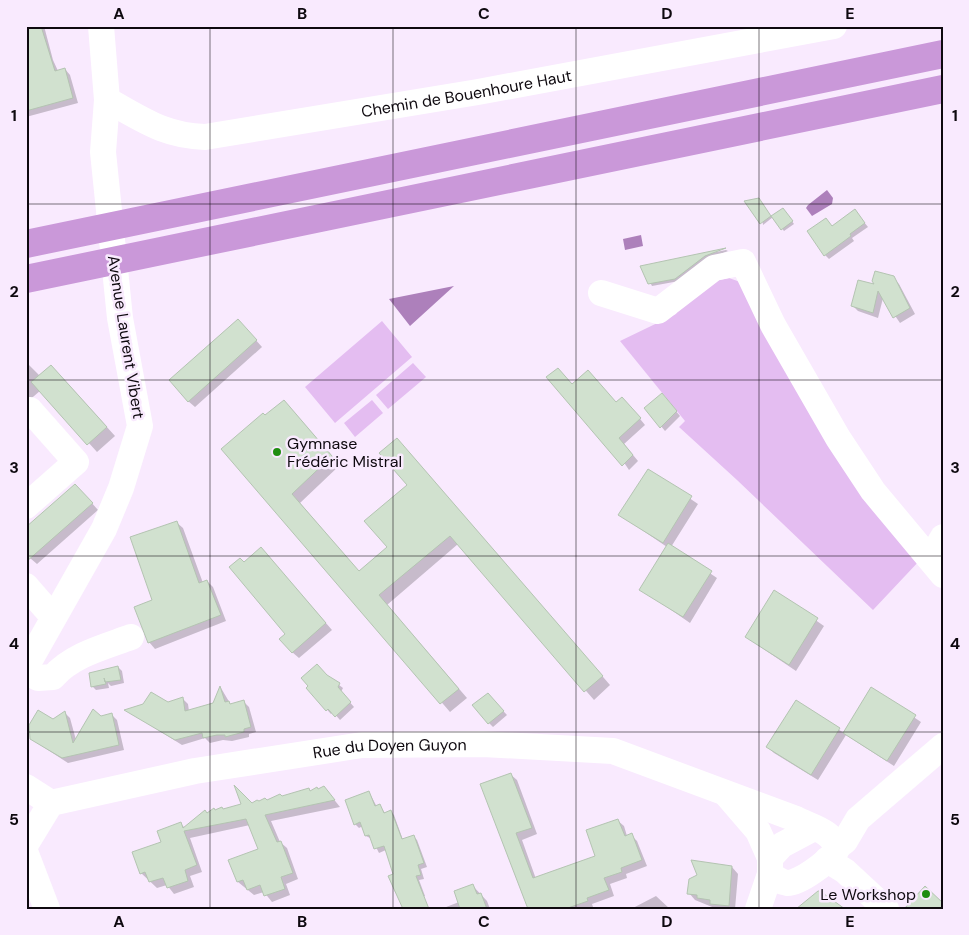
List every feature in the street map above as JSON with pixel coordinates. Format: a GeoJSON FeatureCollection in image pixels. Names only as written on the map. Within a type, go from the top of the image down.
{"type":"FeatureCollection","features":[{"type":"Feature","properties":{"kind":"highway"},"geometry":{"type":"LineString","coordinates":[[26,244],[943,54]]}},
{"type":"Feature","properties":{"kind":"highway"},"geometry":{"type":"LineString","coordinates":[[26,279],[943,89]]}},
{"type":"Feature","properties":{"kind":"street","name":"Avenue Laurent Vibert"},"geometry":{"type":"LineString","coordinates":[[26,667],[104,529],[121,488],[140,426],[120,318],[103,152],[106,100],[101,26]]}},
{"type":"Feature","properties":{"kind":"street","name":"Chemin de Bouenhoure Haut"},"geometry":{"type":"LineString","coordinates":[[106,100],[161,130],[174,134],[205,137],[478,92],[834,26]]}},
{"type":"Feature","properties":{"kind":"street"},"geometry":{"type":"LineString","coordinates":[[601,293],[658,310],[714,268],[743,262],[773,324],[838,438],[873,491],[937,562]]}},
{"type":"Feature","properties":{"kind":"street"},"geometry":{"type":"LineString","coordinates":[[26,414],[30,410],[76,462],[26,506]]}},
{"type":"Feature","properties":{"kind":"street"},"geometry":{"type":"LineString","coordinates":[[937,562],[943,537]]}},
{"type":"Feature","properties":{"kind":"street"},"geometry":{"type":"LineString","coordinates":[[26,586],[53,617]]}},
{"type":"Feature","properties":{"kind":"street"},"geometry":{"type":"LineString","coordinates":[[26,672],[38,678],[54,677],[61,668],[80,656],[131,637]]}},
{"type":"Feature","properties":{"kind":"street","name":"Rue du Doyen Guyon"},"geometry":{"type":"LineString","coordinates":[[51,802],[195,771],[362,745],[483,744],[613,751],[796,819],[824,841],[845,871],[886,909]]}},
{"type":"Feature","properties":{"kind":"street"},"geometry":{"type":"LineString","coordinates":[[764,909],[776,898],[776,872],[782,845],[846,841],[858,819],[943,746]]}},
{"type":"Feature","properties":{"kind":"street"},"geometry":{"type":"LineString","coordinates":[[26,787],[51,802],[26,844]]}},
{"type":"Feature","properties":{"kind":"street","name":"Rue du Doyen Guyon"},"geometry":{"type":"LineString","coordinates":[[725,793],[758,831],[776,872]]}},
{"type":"Feature","properties":{"kind":"street"},"geometry":{"type":"LineString","coordinates":[[776,872],[818,867],[824,841]]}},
{"type":"Feature","properties":{"kind":"street"},"geometry":{"type":"LineString","coordinates":[[26,854],[47,909]]}},
{"type":"Feature","properties":{"kind":"street"},"geometry":{"type":"LineString","coordinates":[[758,909],[776,872]]}},
{"type":"Feature","properties":{"kind":"shaded area"},"geometry":{"type":"Polygon","coordinates":[[[827,190],[833,198],[832,204],[812,216],[806,208],[827,190]]]}},
{"type":"Feature","properties":{"kind":"shaded area"},"geometry":{"type":"Polygon","coordinates":[[[641,235],[643,246],[625,250],[623,239],[641,235]]]}},
{"type":"Feature","properties":{"kind":"shaded area"},"geometry":{"type":"Polygon","coordinates":[[[729,278],[743,283],[921,559],[873,610],[679,427],[685,421],[620,341],[676,314],[681,304],[705,283],[729,278]]]}},
{"type":"Feature","properties":{"kind":"shaded area"},"geometry":{"type":"Polygon","coordinates":[[[454,286],[410,326],[389,299],[454,286]]]}},
{"type":"Feature","properties":{"kind":"shaded area"},"geometry":{"type":"Polygon","coordinates":[[[382,321],[412,357],[335,423],[305,387],[382,321]]]}},
{"type":"Feature","properties":{"kind":"shaded area"},"geometry":{"type":"Polygon","coordinates":[[[413,363],[426,377],[388,409],[376,395],[413,363]]]}},
{"type":"Feature","properties":{"kind":"shaded area"},"geometry":{"type":"Polygon","coordinates":[[[372,400],[383,413],[355,437],[344,423],[372,400]]]}},
{"type":"Feature","properties":{"kind":"building"},"geometry":{"type":"Polygon","coordinates":[[[26,26],[41,26],[55,71],[65,68],[73,98],[26,111],[26,26]]]}},
{"type":"Feature","properties":{"kind":"building"},"geometry":{"type":"Polygon","coordinates":[[[759,198],[771,216],[760,224],[744,201],[759,198]]]}},
{"type":"Feature","properties":{"kind":"building"},"geometry":{"type":"Polygon","coordinates":[[[783,208],[793,221],[781,230],[771,216],[783,208]]]}},
{"type":"Feature","properties":{"kind":"building"},"geometry":{"type":"Polygon","coordinates":[[[855,209],[865,223],[824,256],[807,231],[826,218],[832,226],[855,209]]]}},
{"type":"Feature","properties":{"kind":"building"},"geometry":{"type":"Polygon","coordinates":[[[726,248],[705,256],[675,279],[648,284],[640,266],[726,248]]]}},
{"type":"Feature","properties":{"kind":"building"},"geometry":{"type":"Polygon","coordinates":[[[875,271],[894,276],[910,308],[893,318],[878,291],[873,313],[851,306],[858,280],[874,284],[872,281],[875,271]]]}},
{"type":"Feature","properties":{"kind":"building"},"geometry":{"type":"Polygon","coordinates":[[[238,319],[257,340],[188,402],[169,380],[238,319]]]}},
{"type":"Feature","properties":{"kind":"building"},"geometry":{"type":"Polygon","coordinates":[[[51,365],[107,427],[87,445],[31,382],[51,365]]]}},
{"type":"Feature","properties":{"kind":"building"},"geometry":{"type":"Polygon","coordinates":[[[558,368],[572,384],[588,370],[616,402],[622,397],[641,418],[619,438],[633,455],[622,466],[546,377],[558,368]]]}},
{"type":"Feature","properties":{"kind":"building"},"geometry":{"type":"Polygon","coordinates":[[[662,393],[677,411],[660,428],[644,408],[662,393]]]}},
{"type":"Feature","properties":{"kind":"building"},"geometry":{"type":"Polygon","coordinates":[[[284,400],[332,456],[292,494],[359,571],[387,547],[364,521],[407,485],[379,453],[397,438],[603,676],[584,692],[450,536],[379,595],[459,689],[440,704],[221,449],[263,413],[265,415],[284,400]]]}},
{"type":"Feature","properties":{"kind":"building"},"geometry":{"type":"Polygon","coordinates":[[[648,469],[692,496],[663,543],[618,515],[648,469]]]}},
{"type":"Feature","properties":{"kind":"building"},"geometry":{"type":"Polygon","coordinates":[[[75,484],[93,503],[26,562],[26,527],[75,484]]]}},
{"type":"Feature","properties":{"kind":"building"},"geometry":{"type":"Polygon","coordinates":[[[177,521],[199,583],[207,580],[221,615],[148,643],[134,607],[152,600],[130,537],[177,521]]]}},
{"type":"Feature","properties":{"kind":"building"},"geometry":{"type":"Polygon","coordinates":[[[668,543],[712,571],[683,617],[639,590],[668,543]]]}},
{"type":"Feature","properties":{"kind":"building"},"geometry":{"type":"Polygon","coordinates":[[[261,547],[326,623],[292,653],[279,639],[285,634],[229,567],[240,558],[244,562],[261,547]]]}},
{"type":"Feature","properties":{"kind":"building"},"geometry":{"type":"Polygon","coordinates":[[[774,590],[818,618],[789,665],[745,637],[774,590]]]}},
{"type":"Feature","properties":{"kind":"building"},"geometry":{"type":"Polygon","coordinates":[[[317,664],[327,675],[340,683],[338,687],[351,702],[335,717],[328,709],[326,711],[306,688],[308,686],[301,678],[317,664]]]}},
{"type":"Feature","properties":{"kind":"building"},"geometry":{"type":"Polygon","coordinates":[[[118,666],[121,680],[105,682],[106,684],[91,687],[89,673],[118,666]]]}},
{"type":"Feature","properties":{"kind":"building"},"geometry":{"type":"Polygon","coordinates":[[[220,686],[225,702],[229,701],[230,704],[244,700],[251,727],[244,729],[244,732],[225,737],[225,735],[217,735],[203,738],[202,733],[175,740],[124,710],[143,704],[151,692],[168,702],[183,697],[185,711],[213,703],[220,686]]]}},
{"type":"Feature","properties":{"kind":"building"},"geometry":{"type":"Polygon","coordinates":[[[871,687],[916,715],[887,761],[843,733],[871,687]]]}},
{"type":"Feature","properties":{"kind":"building"},"geometry":{"type":"Polygon","coordinates":[[[488,693],[504,711],[488,724],[472,705],[488,693]]]}},
{"type":"Feature","properties":{"kind":"building"},"geometry":{"type":"Polygon","coordinates":[[[796,700],[840,728],[811,775],[766,747],[796,700]]]}},
{"type":"Feature","properties":{"kind":"building"},"geometry":{"type":"Polygon","coordinates":[[[93,709],[101,716],[112,713],[119,745],[62,758],[30,739],[29,725],[38,710],[53,719],[65,711],[73,743],[93,709]]]}},
{"type":"Feature","properties":{"kind":"building"},"geometry":{"type":"Polygon","coordinates":[[[511,773],[532,828],[516,833],[533,878],[595,856],[586,830],[618,819],[625,836],[632,833],[642,860],[621,868],[622,872],[604,878],[609,890],[587,898],[588,901],[565,909],[528,909],[480,784],[511,773]]]}},
{"type":"Feature","properties":{"kind":"building"},"geometry":{"type":"Polygon","coordinates":[[[234,785],[252,803],[265,798],[267,800],[280,794],[282,796],[309,788],[310,791],[324,786],[335,800],[265,815],[277,842],[281,841],[293,873],[281,877],[285,889],[264,896],[260,885],[247,890],[243,880],[237,882],[228,860],[258,849],[246,819],[184,831],[197,865],[185,870],[188,881],[167,888],[163,878],[149,882],[145,872],[140,874],[132,852],[161,842],[157,831],[181,822],[183,828],[205,810],[207,813],[214,808],[215,810],[222,807],[223,809],[241,804],[234,785]]]}},
{"type":"Feature","properties":{"kind":"building"},"geometry":{"type":"Polygon","coordinates":[[[369,791],[375,806],[380,804],[384,813],[391,810],[402,839],[414,835],[424,863],[418,865],[421,875],[416,876],[429,909],[403,909],[388,876],[393,874],[384,846],[374,849],[369,835],[365,836],[360,822],[354,825],[345,800],[369,791]]]}},
{"type":"Feature","properties":{"kind":"building"},"geometry":{"type":"Polygon","coordinates":[[[691,860],[732,866],[729,906],[710,904],[710,900],[697,898],[697,895],[687,894],[689,879],[697,875],[691,860]]]}},
{"type":"Feature","properties":{"kind":"building"},"geometry":{"type":"Polygon","coordinates":[[[473,884],[477,894],[481,893],[487,909],[460,909],[454,891],[473,884]]]}},
{"type":"Feature","properties":{"kind":"building","name":"Le Workshop"},"geometry":{"type":"Polygon","coordinates":[[[925,886],[943,903],[943,909],[904,909],[925,886]]]}},
{"type":"Feature","properties":{"kind":"building"},"geometry":{"type":"Polygon","coordinates":[[[820,891],[845,909],[796,909],[820,891]]]}},
{"type":"Feature","properties":{"kind":"place","name":"Gymnase Frédéric Mistral"},"geometry":{"type":"Point","coordinates":[277,452]}},
{"type":"Feature","properties":{"kind":"place","name":"Le Workshop"},"geometry":{"type":"Point","coordinates":[926,894]}}]}
